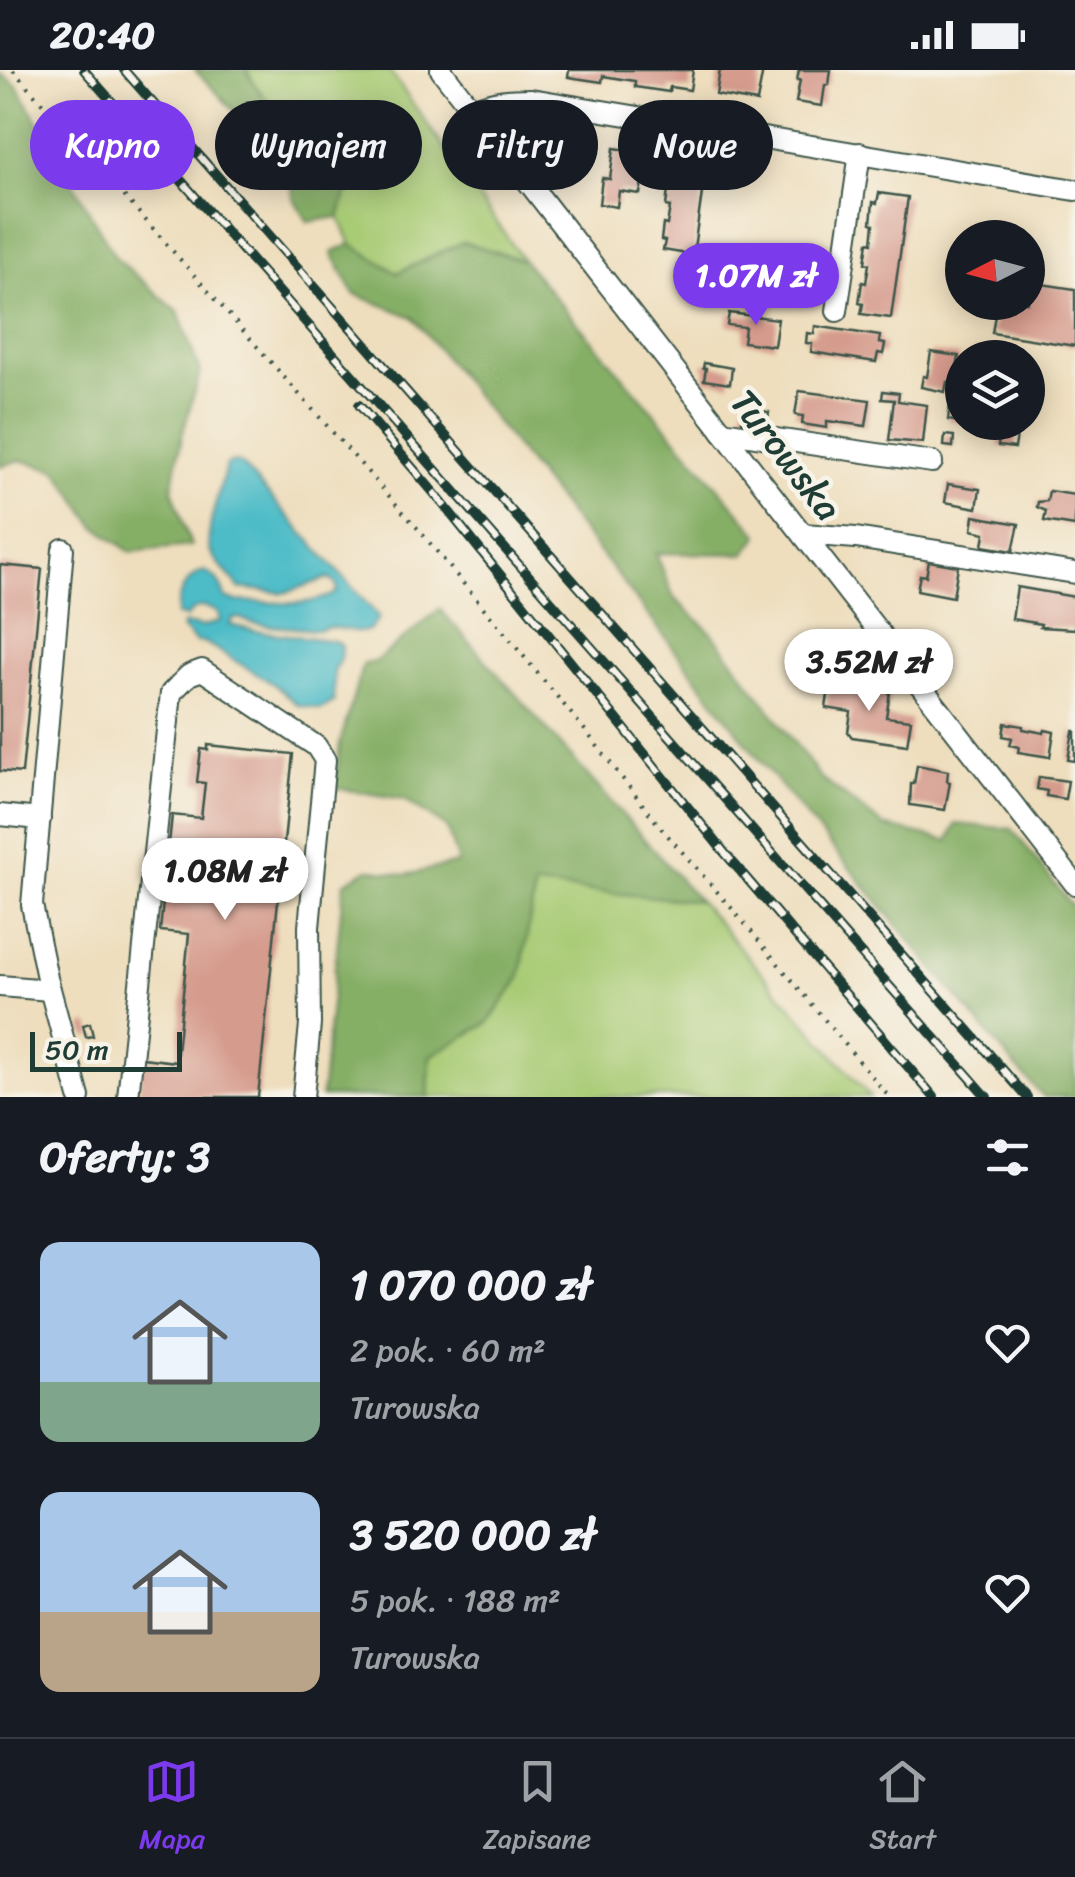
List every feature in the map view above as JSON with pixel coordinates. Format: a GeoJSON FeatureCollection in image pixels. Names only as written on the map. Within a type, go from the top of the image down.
{"type":"FeatureCollection","features":[{"type":"Feature","properties":{"kind":"street","name":"Turowska"},"geometry":{"type":"LineString","coordinates":[[441,70],[466,100]]}},
{"type":"Feature","properties":{"kind":"street"},"geometry":{"type":"LineString","coordinates":[[498,100],[531,100]]}},
{"type":"Feature","properties":{"kind":"street"},"geometry":{"type":"LineString","coordinates":[[598,111],[1075,190]]}},
{"type":"Feature","properties":{"kind":"street"},"geometry":{"type":"LineString","coordinates":[[837,311],[860,153]]}},
{"type":"Feature","properties":{"kind":"street","name":"Turowska"},"geometry":{"type":"LineString","coordinates":[[533,190],[1075,884]]}},
{"type":"Feature","properties":{"kind":"street"},"geometry":{"type":"LineString","coordinates":[[722,430],[932,462]]}},
{"type":"Feature","properties":{"kind":"street"},"geometry":{"type":"LineString","coordinates":[[804,534],[856,538],[1075,573]]}},
{"type":"Feature","properties":{"kind":"street"},"geometry":{"type":"LineString","coordinates":[[63,548],[32,905],[78,1097]]}},
{"type":"Feature","properties":{"kind":"street"},"geometry":{"type":"LineString","coordinates":[[128,1097],[171,693],[188,675],[202,670],[316,746],[326,760],[309,927],[310,1024],[303,1097]]}},
{"type":"Feature","properties":{"kind":"street"},"geometry":{"type":"LineString","coordinates":[[0,815],[40,818]]}},
{"type":"Feature","properties":{"kind":"street"},"geometry":{"type":"LineString","coordinates":[[0,986],[50,990]]}},
{"type":"Feature","properties":{"kind":"path"},"geometry":{"type":"LineString","coordinates":[[14,70],[420,530],[661,828],[889,1097]]}},
{"type":"Feature","properties":{"kind":"green space"},"geometry":{"type":"Polygon","coordinates":[[[195,70],[247,70],[268,100],[224,100],[195,70]]]}},
{"type":"Feature","properties":{"kind":"green space"},"geometry":{"type":"Polygon","coordinates":[[[247,70],[389,70],[410,100],[268,100],[247,70]]]}},
{"type":"Feature","properties":{"kind":"green space"},"geometry":{"type":"Polygon","coordinates":[[[0,73],[17,85],[30,108],[30,190],[77,190],[116,258],[178,312],[200,372],[172,489],[191,546],[130,552],[94,525],[57,470],[20,460],[0,466],[0,73]]]}},
{"type":"Feature","properties":{"kind":"green space"},"geometry":{"type":"Polygon","coordinates":[[[422,117],[442,145],[442,190],[474,190],[523,260],[463,242],[397,273],[351,244],[339,217],[347,190],[422,190],[422,117]]]}},
{"type":"Feature","properties":{"kind":"green space"},"geometry":{"type":"Polygon","coordinates":[[[292,190],[347,190],[339,217],[308,222],[292,190]]]}},
{"type":"Feature","properties":{"kind":"green space"},"geometry":{"type":"Polygon","coordinates":[[[463,242],[523,260],[759,535],[745,554],[656,553],[674,598],[713,634],[821,778],[884,826],[948,841],[956,824],[1012,829],[1075,910],[1075,1097],[1044,1097],[1015,1066],[761,762],[413,317],[354,294],[332,253],[351,244],[397,273],[463,242]]]}},
{"type":"Feature","properties":{"kind":"green space"},"geometry":{"type":"Polygon","coordinates":[[[440,609],[699,901],[535,886],[520,978],[488,1023],[430,1056],[428,1097],[321,1097],[344,883],[368,869],[406,875],[458,863],[447,828],[404,799],[335,788],[340,743],[363,664],[375,662],[440,609]]]}},
{"type":"Feature","properties":{"kind":"green space"},"geometry":{"type":"Polygon","coordinates":[[[535,885],[699,901],[870,1097],[428,1097],[430,1056],[488,1023],[520,978],[535,885]]]}},
{"type":"Feature","properties":{"kind":"water"},"geometry":{"type":"Polygon","coordinates":[[[240,463],[379,617],[370,630],[361,632],[271,626],[232,619],[230,625],[335,641],[341,646],[334,671],[334,702],[321,709],[298,705],[275,685],[204,642],[196,642],[182,628],[184,624],[202,627],[220,621],[218,613],[201,607],[187,617],[177,615],[184,588],[205,571],[218,582],[225,598],[235,601],[301,603],[337,592],[336,584],[328,578],[284,593],[239,588],[219,565],[210,550],[209,532],[226,465],[240,463]]]}},
{"type":"Feature","properties":{"kind":"building"},"geometry":{"type":"Polygon","coordinates":[[[569,70],[693,70],[690,90],[670,87],[669,92],[635,87],[635,81],[603,76],[602,82],[568,77],[569,70]]]}},
{"type":"Feature","properties":{"kind":"building"},"geometry":{"type":"Polygon","coordinates":[[[720,70],[763,70],[757,100],[716,95],[720,70]]]}},
{"type":"Feature","properties":{"kind":"building"},"geometry":{"type":"Polygon","coordinates":[[[799,70],[831,70],[822,106],[796,102],[799,70]]]}},
{"type":"Feature","properties":{"kind":"building"},"geometry":{"type":"Polygon","coordinates":[[[614,148],[618,149],[618,190],[641,190],[640,194],[619,191],[617,207],[599,204],[602,178],[610,179],[614,148]]]}},
{"type":"Feature","properties":{"kind":"building"},"geometry":{"type":"Polygon","coordinates":[[[668,190],[702,190],[693,255],[663,250],[663,224],[667,225],[670,207],[666,206],[668,190]]]}},
{"type":"Feature","properties":{"kind":"building"},"geometry":{"type":"Polygon","coordinates":[[[879,193],[908,197],[891,318],[861,314],[863,304],[859,303],[869,264],[865,263],[868,242],[872,243],[873,202],[877,203],[879,193]]]}},
{"type":"Feature","properties":{"kind":"building"},"geometry":{"type":"Polygon","coordinates":[[[1045,285],[1075,289],[1075,346],[992,333],[994,320],[1045,320],[1045,285]]]}},
{"type":"Feature","properties":{"kind":"building"},"geometry":{"type":"Polygon","coordinates":[[[729,313],[778,319],[774,346],[743,342],[745,327],[727,325],[729,313]]]}},
{"type":"Feature","properties":{"kind":"building"},"geometry":{"type":"Polygon","coordinates":[[[815,326],[880,336],[879,343],[885,344],[883,354],[878,353],[876,362],[811,352],[812,344],[806,343],[807,333],[814,334],[815,326]]]}},
{"type":"Feature","properties":{"kind":"building"},"geometry":{"type":"Polygon","coordinates":[[[931,352],[945,354],[945,392],[921,387],[923,376],[927,377],[931,352]]]}},
{"type":"Feature","properties":{"kind":"building"},"geometry":{"type":"Polygon","coordinates":[[[704,363],[732,368],[730,384],[704,380],[704,363]]]}},
{"type":"Feature","properties":{"kind":"building"},"geometry":{"type":"Polygon","coordinates":[[[799,391],[870,400],[866,426],[827,421],[827,428],[802,424],[803,416],[795,415],[799,391]]]}},
{"type":"Feature","properties":{"kind":"building"},"geometry":{"type":"Polygon","coordinates":[[[883,391],[899,393],[898,401],[927,405],[923,443],[889,440],[894,400],[882,399],[883,391]]]}},
{"type":"Feature","properties":{"kind":"building"},"geometry":{"type":"Polygon","coordinates":[[[744,402],[751,402],[750,409],[769,412],[767,426],[742,422],[744,402]]]}},
{"type":"Feature","properties":{"kind":"building"},"geometry":{"type":"Polygon","coordinates":[[[999,440],[1016,440],[1015,448],[998,446],[999,440]]]}},
{"type":"Feature","properties":{"kind":"building"},"geometry":{"type":"Polygon","coordinates":[[[948,484],[980,489],[977,508],[945,502],[948,484]]]}},
{"type":"Feature","properties":{"kind":"building"},"geometry":{"type":"Polygon","coordinates":[[[1049,491],[1075,495],[1075,526],[1044,521],[1046,511],[1037,507],[1038,502],[1047,501],[1049,491]]]}},
{"type":"Feature","properties":{"kind":"building"},"geometry":{"type":"Polygon","coordinates":[[[974,516],[1019,524],[1013,551],[983,546],[985,533],[972,530],[974,516]]]}},
{"type":"Feature","properties":{"kind":"building"},"geometry":{"type":"Polygon","coordinates":[[[929,561],[958,566],[953,597],[917,590],[929,561]]]}},
{"type":"Feature","properties":{"kind":"building"},"geometry":{"type":"Polygon","coordinates":[[[0,565],[42,569],[22,773],[0,771],[0,565]]]}},
{"type":"Feature","properties":{"kind":"building"},"geometry":{"type":"Polygon","coordinates":[[[1017,587],[1075,597],[1075,629],[1040,627],[1041,624],[1012,619],[1017,587]]]}},
{"type":"Feature","properties":{"kind":"building"},"geometry":{"type":"Polygon","coordinates":[[[834,684],[890,692],[886,717],[911,720],[907,745],[852,737],[848,732],[851,712],[826,708],[829,688],[834,684]]]}},
{"type":"Feature","properties":{"kind":"building"},"geometry":{"type":"Polygon","coordinates":[[[1005,723],[1054,732],[1050,757],[1018,752],[1019,747],[1010,745],[1012,738],[1003,736],[1005,723]]]}},
{"type":"Feature","properties":{"kind":"building"},"geometry":{"type":"Polygon","coordinates":[[[1075,731],[1075,761],[1068,760],[1075,731]]]}},
{"type":"Feature","properties":{"kind":"building"},"geometry":{"type":"Polygon","coordinates":[[[208,745],[293,754],[258,1097],[138,1097],[142,1058],[176,1062],[189,934],[160,931],[172,815],[201,818],[205,783],[197,782],[201,749],[208,750],[208,745]]]}},
{"type":"Feature","properties":{"kind":"building"},"geometry":{"type":"Polygon","coordinates":[[[917,765],[948,771],[945,810],[910,805],[917,765]]]}},
{"type":"Feature","properties":{"kind":"building"},"geometry":{"type":"Polygon","coordinates":[[[1039,777],[1068,781],[1065,799],[1046,796],[1047,791],[1037,789],[1039,777]]]}},
{"type":"Feature","properties":{"kind":"building"},"geometry":{"type":"Polygon","coordinates":[[[90,1023],[93,1036],[86,1037],[83,1025],[90,1023]]]}},
{"type":"Feature","properties":{"kind":"railway"},"geometry":{"type":"LineString","coordinates":[[84,70],[987,1097]]}},
{"type":"Feature","properties":{"kind":"railway"},"geometry":{"type":"LineString","coordinates":[[124,70],[1027,1097]]}},
{"type":"Feature","properties":{"kind":"railway"},"geometry":{"type":"LineString","coordinates":[[359,405],[724,852],[934,1097]]}}]}
